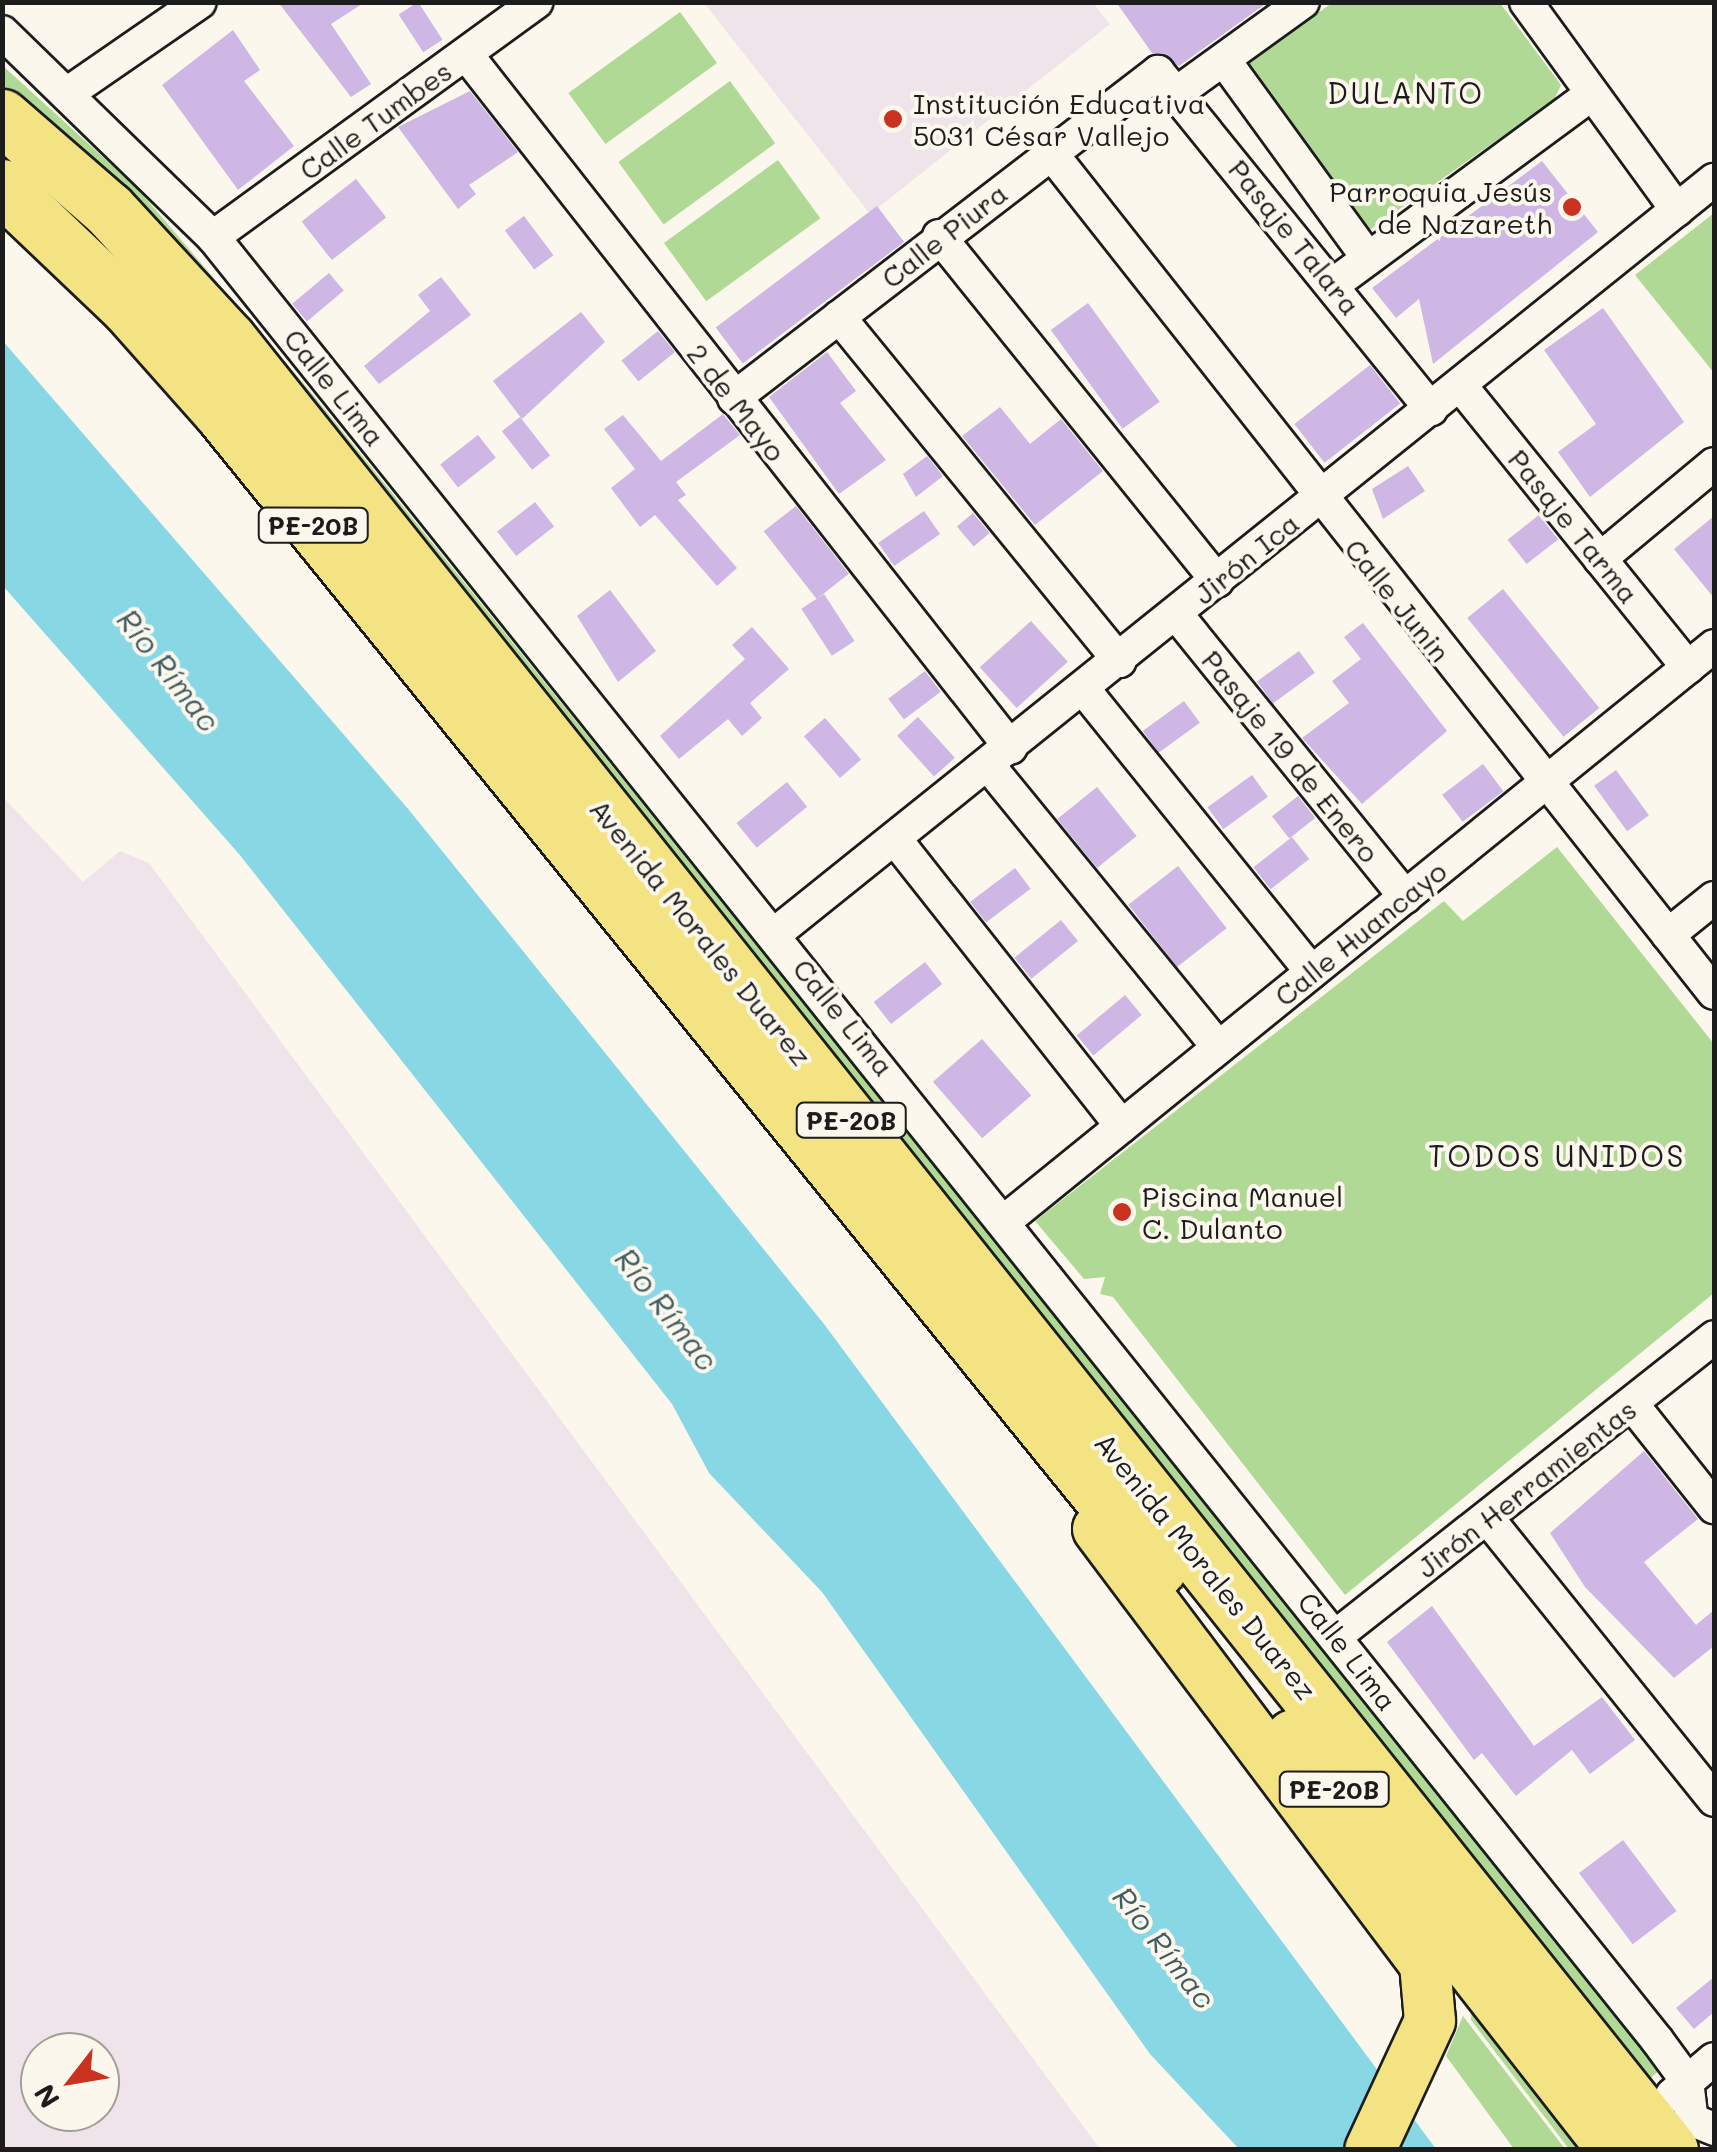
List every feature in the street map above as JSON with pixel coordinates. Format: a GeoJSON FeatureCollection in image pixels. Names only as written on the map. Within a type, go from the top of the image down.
{"type":"FeatureCollection","features":[{"type":"Feature","properties":{"kind":"highway","name":"Avenida Morales Duarez"},"geometry":{"type":"LineString","coordinates":[[2,117],[108,209],[228,339],[1644,2140]]}},
{"type":"Feature","properties":{"kind":"highway","name":"Avenida Morales Duarez"},"geometry":{"type":"LineString","coordinates":[[2,187],[128,306],[222,413],[1048,1431],[1644,2140]]}},
{"type":"Feature","properties":{"kind":"main road"},"geometry":{"type":"LineString","coordinates":[[1048,1431],[1103,1540],[1425,1964],[1434,2000],[1422,2037],[1370,2150]]}},
{"type":"Feature","properties":{"kind":"street"},"geometry":{"type":"LineString","coordinates":[[68,93],[200,2]]}},
{"type":"Feature","properties":{"kind":"street","name":"Calle Tumbes"},"geometry":{"type":"LineString","coordinates":[[213,237],[537,2]]}},
{"type":"Feature","properties":{"kind":"street","name":"Calle Piura"},"geometry":{"type":"LineString","coordinates":[[734,398],[1051,153],[1166,82],[1224,60],[1303,2]]}},
{"type":"Feature","properties":{"kind":"street"},"geometry":{"type":"LineString","coordinates":[[1526,2],[1677,210]]}},
{"type":"Feature","properties":{"kind":"street","name":"Calle Lima"},"geometry":{"type":"LineString","coordinates":[[2,32],[213,237],[776,933],[1336,1636],[1701,2080],[1692,2120],[1714,2130]]}},
{"type":"Feature","properties":{"kind":"street","name":"2 de Mayo"},"geometry":{"type":"LineString","coordinates":[[466,54],[734,398],[1218,1048]]}},
{"type":"Feature","properties":{"kind":"street"},"geometry":{"type":"LineString","coordinates":[[1224,60],[1368,258]]}},
{"type":"Feature","properties":{"kind":"street","name":"Pasaje Talara"},"geometry":{"type":"LineString","coordinates":[[1166,82],[1334,284],[1431,409]]}},
{"type":"Feature","properties":{"kind":"street"},"geometry":{"type":"LineString","coordinates":[[1334,284],[1592,94]]}},
{"type":"Feature","properties":{"kind":"street","name":"Calle Junin"},"geometry":{"type":"LineString","coordinates":[[1051,153],[1317,500],[1714,992]]}},
{"type":"Feature","properties":{"kind":"street","name":"Jirón Ica"},"geometry":{"type":"LineString","coordinates":[[776,933],[1085,691],[1714,180]]}},
{"type":"Feature","properties":{"kind":"street"},"geometry":{"type":"LineString","coordinates":[[939,236],[1217,581]]}},
{"type":"Feature","properties":{"kind":"street"},"geometry":{"type":"LineString","coordinates":[[839,317],[1120,662]]}},
{"type":"Feature","properties":{"kind":"street","name":"Pasaje Tarma"},"geometry":{"type":"LineString","coordinates":[[1460,384],[1688,668]]}},
{"type":"Feature","properties":{"kind":"street"},"geometry":{"type":"LineString","coordinates":[[1600,558],[1714,464]]}},
{"type":"Feature","properties":{"kind":"street","name":"Pasaje 19 de Enero"},"geometry":{"type":"LineString","coordinates":[[1177,615],[1404,897]]}},
{"type":"Feature","properties":{"kind":"street","name":"Calle Huancayo"},"geometry":{"type":"LineString","coordinates":[[1006,1220],[1714,646]]}},
{"type":"Feature","properties":{"kind":"street"},"geometry":{"type":"LineString","coordinates":[[1085,691],[1312,972]]}},
{"type":"Feature","properties":{"kind":"street"},"geometry":{"type":"LineString","coordinates":[[895,838],[1122,1126]]}},
{"type":"Feature","properties":{"kind":"street"},"geometry":{"type":"LineString","coordinates":[[1668,935],[1714,898]]}},
{"type":"Feature","properties":{"kind":"street","name":"Jirón Herramientas"},"geometry":{"type":"LineString","coordinates":[[1336,1636],[1489,1520],[1714,1337]]}},
{"type":"Feature","properties":{"kind":"street"},"geometry":{"type":"LineString","coordinates":[[1632,1404],[1714,1506]]}},
{"type":"Feature","properties":{"kind":"street"},"geometry":{"type":"LineString","coordinates":[[1489,1520],[1714,1800]]}},
{"type":"Feature","properties":{"kind":"street"},"geometry":{"type":"LineString","coordinates":[[1644,2140],[1701,2080],[1714,2059]]}},
{"type":"Feature","properties":{"kind":"street"},"geometry":{"type":"LineString","coordinates":[[1708,2150],[1714,2144]]}},
{"type":"Feature","properties":{"kind":"shaded area","name":"Institución Educativa 5031 César Vallejo"},"geometry":{"type":"Polygon","coordinates":[[[704,3],[1093,3],[1110,24],[870,214],[704,3]]]}},
{"type":"Feature","properties":{"kind":"shaded area"},"geometry":{"type":"Polygon","coordinates":[[[5,799],[83,882],[120,851],[149,863],[1100,2149],[3,2149],[5,799]]]}},
{"type":"Feature","properties":{"kind":"green space"},"geometry":{"type":"Polygon","coordinates":[[[1332,3],[1500,3],[1561,85],[1554,100],[1364,234],[1238,70],[1332,3]]]}},
{"type":"Feature","properties":{"kind":"green space"},"geometry":{"type":"Polygon","coordinates":[[[680,12],[717,63],[605,144],[568,93],[680,12]]]}},
{"type":"Feature","properties":{"kind":"green space"},"geometry":{"type":"Polygon","coordinates":[[[2,65],[137,188],[309,390],[1662,2068],[1646,2082],[3,96],[2,65]]]}},
{"type":"Feature","properties":{"kind":"green space"},"geometry":{"type":"Polygon","coordinates":[[[730,81],[775,143],[664,224],[618,162],[730,81]]]}},
{"type":"Feature","properties":{"kind":"green space"},"geometry":{"type":"Polygon","coordinates":[[[778,160],[820,218],[706,301],[664,243],[778,160]]]}},
{"type":"Feature","properties":{"kind":"green space"},"geometry":{"type":"Polygon","coordinates":[[[1714,213],[1714,373],[1635,275],[1714,213]]]}},
{"type":"Feature","properties":{"kind":"green space"},"geometry":{"type":"Polygon","coordinates":[[[1557,847],[1714,1044],[1714,1293],[1345,1595],[1113,1297],[1100,1294],[1105,1277],[1084,1279],[1035,1221],[1444,901],[1463,921],[1557,847]]]}},
{"type":"Feature","properties":{"kind":"green space"},"geometry":{"type":"Polygon","coordinates":[[[1473,1986],[1600,2149],[1569,2149],[1471,2020],[1473,1986]]]}},
{"type":"Feature","properties":{"kind":"green space"},"geometry":{"type":"Polygon","coordinates":[[[1463,2016],[1565,2149],[1514,2149],[1446,2056],[1463,2016]]]}},
{"type":"Feature","properties":{"kind":"water","name":"Río Rímac"},"geometry":{"type":"Polygon","coordinates":[[[2,340],[409,810],[824,1324],[1436,2149],[1239,2149],[1150,2054],[822,1592],[709,1473],[672,1404],[239,854],[3,586],[2,340]]]}},
{"type":"Feature","properties":{"kind":"building"},"geometry":{"type":"Polygon","coordinates":[[[278,2],[365,2],[331,24],[371,84],[351,97],[278,2]]]}},
{"type":"Feature","properties":{"kind":"building"},"geometry":{"type":"Polygon","coordinates":[[[418,2],[443,40],[423,52],[399,15],[418,2]]]}},
{"type":"Feature","properties":{"kind":"building"},"geometry":{"type":"Polygon","coordinates":[[[1116,2],[1268,2],[1179,66],[1152,53],[1116,2]]]}},
{"type":"Feature","properties":{"kind":"building"},"geometry":{"type":"Polygon","coordinates":[[[233,30],[260,70],[244,81],[294,146],[238,190],[162,85],[233,30]]]}},
{"type":"Feature","properties":{"kind":"building"},"geometry":{"type":"Polygon","coordinates":[[[470,91],[518,152],[469,185],[476,194],[458,209],[398,127],[470,91]]]}},
{"type":"Feature","properties":{"kind":"building"},"geometry":{"type":"Polygon","coordinates":[[[1542,161],[1598,232],[1433,364],[1419,299],[1396,318],[1372,288],[1542,161]]]}},
{"type":"Feature","properties":{"kind":"building"},"geometry":{"type":"Polygon","coordinates":[[[356,179],[386,218],[332,260],[302,221],[356,179]]]}},
{"type":"Feature","properties":{"kind":"building"},"geometry":{"type":"Polygon","coordinates":[[[877,206],[904,242],[743,364],[716,328],[877,206]]]}},
{"type":"Feature","properties":{"kind":"building"},"geometry":{"type":"Polygon","coordinates":[[[524,216],[553,255],[534,270],[505,230],[524,216]]]}},
{"type":"Feature","properties":{"kind":"building"},"geometry":{"type":"Polygon","coordinates":[[[329,273],[344,291],[307,321],[292,304],[329,273]]]}},
{"type":"Feature","properties":{"kind":"building"},"geometry":{"type":"Polygon","coordinates":[[[441,277],[471,315],[379,384],[364,366],[430,311],[418,295],[441,277]]]}},
{"type":"Feature","properties":{"kind":"building"},"geometry":{"type":"Polygon","coordinates":[[[1088,303],[1160,402],[1122,429],[1051,330],[1088,303]]]}},
{"type":"Feature","properties":{"kind":"building"},"geometry":{"type":"Polygon","coordinates":[[[1603,308],[1684,422],[1590,497],[1558,452],[1596,424],[1544,350],[1603,308]]]}},
{"type":"Feature","properties":{"kind":"building"},"geometry":{"type":"Polygon","coordinates":[[[581,312],[605,342],[522,419],[493,381],[581,312]]]}},
{"type":"Feature","properties":{"kind":"building"},"geometry":{"type":"Polygon","coordinates":[[[658,331],[675,352],[638,382],[621,361],[658,331]]]}},
{"type":"Feature","properties":{"kind":"building"},"geometry":{"type":"Polygon","coordinates":[[[827,352],[856,391],[840,403],[886,460],[839,494],[769,397],[827,352]]]}},
{"type":"Feature","properties":{"kind":"building"},"geometry":{"type":"Polygon","coordinates":[[[1370,365],[1400,404],[1325,463],[1294,424],[1370,365]]]}},
{"type":"Feature","properties":{"kind":"building"},"geometry":{"type":"Polygon","coordinates":[[[1000,407],[1030,444],[1061,419],[1103,471],[1035,525],[962,436],[1000,407]]]}},
{"type":"Feature","properties":{"kind":"building"},"geometry":{"type":"Polygon","coordinates":[[[723,414],[740,435],[676,482],[686,495],[678,500],[737,568],[717,586],[655,515],[640,527],[611,488],[635,469],[604,429],[623,415],[661,461],[723,414]]]}},
{"type":"Feature","properties":{"kind":"building"},"geometry":{"type":"Polygon","coordinates":[[[520,417],[550,456],[532,470],[502,431],[520,417]]]}},
{"type":"Feature","properties":{"kind":"building"},"geometry":{"type":"Polygon","coordinates":[[[478,435],[496,458],[458,487],[440,465],[478,435]]]}},
{"type":"Feature","properties":{"kind":"building"},"geometry":{"type":"Polygon","coordinates":[[[927,456],[943,476],[916,497],[903,474],[927,456]]]}},
{"type":"Feature","properties":{"kind":"building"},"geometry":{"type":"Polygon","coordinates":[[[1408,466],[1425,491],[1383,519],[1372,489],[1408,466]]]}},
{"type":"Feature","properties":{"kind":"building"},"geometry":{"type":"Polygon","coordinates":[[[535,502],[554,526],[516,556],[497,532],[535,502]]]}},
{"type":"Feature","properties":{"kind":"building"},"geometry":{"type":"Polygon","coordinates":[[[796,506],[849,574],[817,599],[764,531],[796,506]]]}},
{"type":"Feature","properties":{"kind":"building"},"geometry":{"type":"Polygon","coordinates":[[[924,511],[940,534],[894,566],[878,543],[924,511]]]}},
{"type":"Feature","properties":{"kind":"building"},"geometry":{"type":"Polygon","coordinates":[[[973,513],[990,533],[974,546],[957,526],[973,513]]]}},
{"type":"Feature","properties":{"kind":"building"},"geometry":{"type":"Polygon","coordinates":[[[1539,515],[1558,539],[1527,564],[1507,540],[1539,515]]]}},
{"type":"Feature","properties":{"kind":"building"},"geometry":{"type":"Polygon","coordinates":[[[1714,516],[1714,598],[1674,549],[1714,516]]]}},
{"type":"Feature","properties":{"kind":"building"},"geometry":{"type":"Polygon","coordinates":[[[1503,589],[1599,708],[1564,737],[1467,618],[1503,589]]]}},
{"type":"Feature","properties":{"kind":"building"},"geometry":{"type":"Polygon","coordinates":[[[610,590],[656,651],[618,682],[577,616],[610,590]]]}},
{"type":"Feature","properties":{"kind":"building"},"geometry":{"type":"Polygon","coordinates":[[[824,594],[854,641],[832,656],[801,609],[824,594]]]}},
{"type":"Feature","properties":{"kind":"building"},"geometry":{"type":"Polygon","coordinates":[[[1031,621],[1068,662],[1017,708],[980,667],[1031,621]]]}},
{"type":"Feature","properties":{"kind":"building"},"geometry":{"type":"Polygon","coordinates":[[[1363,623],[1447,731],[1362,804],[1302,738],[1349,703],[1332,681],[1361,659],[1344,637],[1363,623]]]}},
{"type":"Feature","properties":{"kind":"building"},"geometry":{"type":"Polygon","coordinates":[[[752,627],[789,669],[750,703],[762,718],[742,736],[728,719],[679,759],[660,736],[745,659],[732,645],[752,627]]]}},
{"type":"Feature","properties":{"kind":"building"},"geometry":{"type":"Polygon","coordinates":[[[1299,651],[1315,673],[1273,703],[1257,682],[1299,651]]]}},
{"type":"Feature","properties":{"kind":"building"},"geometry":{"type":"Polygon","coordinates":[[[925,671],[941,692],[904,719],[888,699],[925,671]]]}},
{"type":"Feature","properties":{"kind":"building"},"geometry":{"type":"Polygon","coordinates":[[[1184,701],[1200,723],[1159,753],[1143,731],[1184,701]]]}},
{"type":"Feature","properties":{"kind":"building"},"geometry":{"type":"Polygon","coordinates":[[[918,717],[955,758],[934,777],[897,736],[918,717]]]}},
{"type":"Feature","properties":{"kind":"building"},"geometry":{"type":"Polygon","coordinates":[[[825,718],[861,760],[840,778],[804,736],[825,718]]]}},
{"type":"Feature","properties":{"kind":"building"},"geometry":{"type":"Polygon","coordinates":[[[1483,764],[1503,791],[1463,822],[1442,795],[1483,764]]]}},
{"type":"Feature","properties":{"kind":"building"},"geometry":{"type":"Polygon","coordinates":[[[1616,770],[1649,815],[1627,831],[1594,786],[1616,770]]]}},
{"type":"Feature","properties":{"kind":"building"},"geometry":{"type":"Polygon","coordinates":[[[1252,775],[1268,797],[1223,829],[1208,807],[1252,775]]]}},
{"type":"Feature","properties":{"kind":"building"},"geometry":{"type":"Polygon","coordinates":[[[787,782],[807,807],[757,848],[736,823],[787,782]]]}},
{"type":"Feature","properties":{"kind":"building"},"geometry":{"type":"Polygon","coordinates":[[[1097,787],[1137,836],[1097,868],[1057,819],[1097,787]]]}},
{"type":"Feature","properties":{"kind":"building"},"geometry":{"type":"Polygon","coordinates":[[[1298,796],[1315,818],[1289,838],[1272,816],[1298,796]]]}},
{"type":"Feature","properties":{"kind":"building"},"geometry":{"type":"Polygon","coordinates":[[[1292,837],[1309,859],[1271,889],[1253,867],[1292,837]]]}},
{"type":"Feature","properties":{"kind":"building"},"geometry":{"type":"Polygon","coordinates":[[[1178,866],[1227,928],[1177,967],[1128,905],[1178,866]]]}},
{"type":"Feature","properties":{"kind":"building"},"geometry":{"type":"Polygon","coordinates":[[[1015,868],[1031,889],[986,922],[970,902],[1015,868]]]}},
{"type":"Feature","properties":{"kind":"building"},"geometry":{"type":"Polygon","coordinates":[[[1061,920],[1078,941],[1031,979],[1014,958],[1061,920]]]}},
{"type":"Feature","properties":{"kind":"building"},"geometry":{"type":"Polygon","coordinates":[[[925,962],[942,984],[891,1024],[874,1002],[925,962]]]}},
{"type":"Feature","properties":{"kind":"building"},"geometry":{"type":"Polygon","coordinates":[[[1125,995],[1142,1015],[1093,1055],[1077,1035],[1125,995]]]}},
{"type":"Feature","properties":{"kind":"building"},"geometry":{"type":"Polygon","coordinates":[[[982,1039],[1031,1096],[982,1138],[933,1082],[982,1039]]]}},
{"type":"Feature","properties":{"kind":"building"},"geometry":{"type":"Polygon","coordinates":[[[1644,1451],[1698,1519],[1644,1562],[1696,1625],[1714,1610],[1714,1646],[1674,1678],[1585,1587],[1550,1533],[1644,1451]]]}},
{"type":"Feature","properties":{"kind":"building"},"geometry":{"type":"Polygon","coordinates":[[[1432,1606],[1534,1746],[1602,1697],[1635,1740],[1590,1774],[1572,1750],[1516,1796],[1482,1753],[1474,1760],[1387,1642],[1432,1606]]]}},
{"type":"Feature","properties":{"kind":"building"},"geometry":{"type":"Polygon","coordinates":[[[1623,1840],[1677,1911],[1633,1944],[1579,1873],[1623,1840]]]}},
{"type":"Feature","properties":{"kind":"building"},"geometry":{"type":"Polygon","coordinates":[[[1714,1977],[1714,2012],[1694,2029],[1676,2008],[1714,1977]]]}},
{"type":"Feature","properties":{"kind":"place","name":"Institución Educativa 5031 César Vallejo"},"geometry":{"type":"Point","coordinates":[893,119]}},
{"type":"Feature","properties":{"kind":"place","name":"Parroquia Jesús de Nazareth"},"geometry":{"type":"Point","coordinates":[1572,207]}},
{"type":"Feature","properties":{"kind":"place","name":"Piscina Manuel C. Dulanto"},"geometry":{"type":"Point","coordinates":[1122,1212]}},
{"type":"Feature","properties":{"kind":"district","name":"DULANTO"},"geometry":{"type":"Point","coordinates":[1406,92]}},
{"type":"Feature","properties":{"kind":"district","name":"TODOS UNIDOS"},"geometry":{"type":"Point","coordinates":[1557,1155]}}]}
